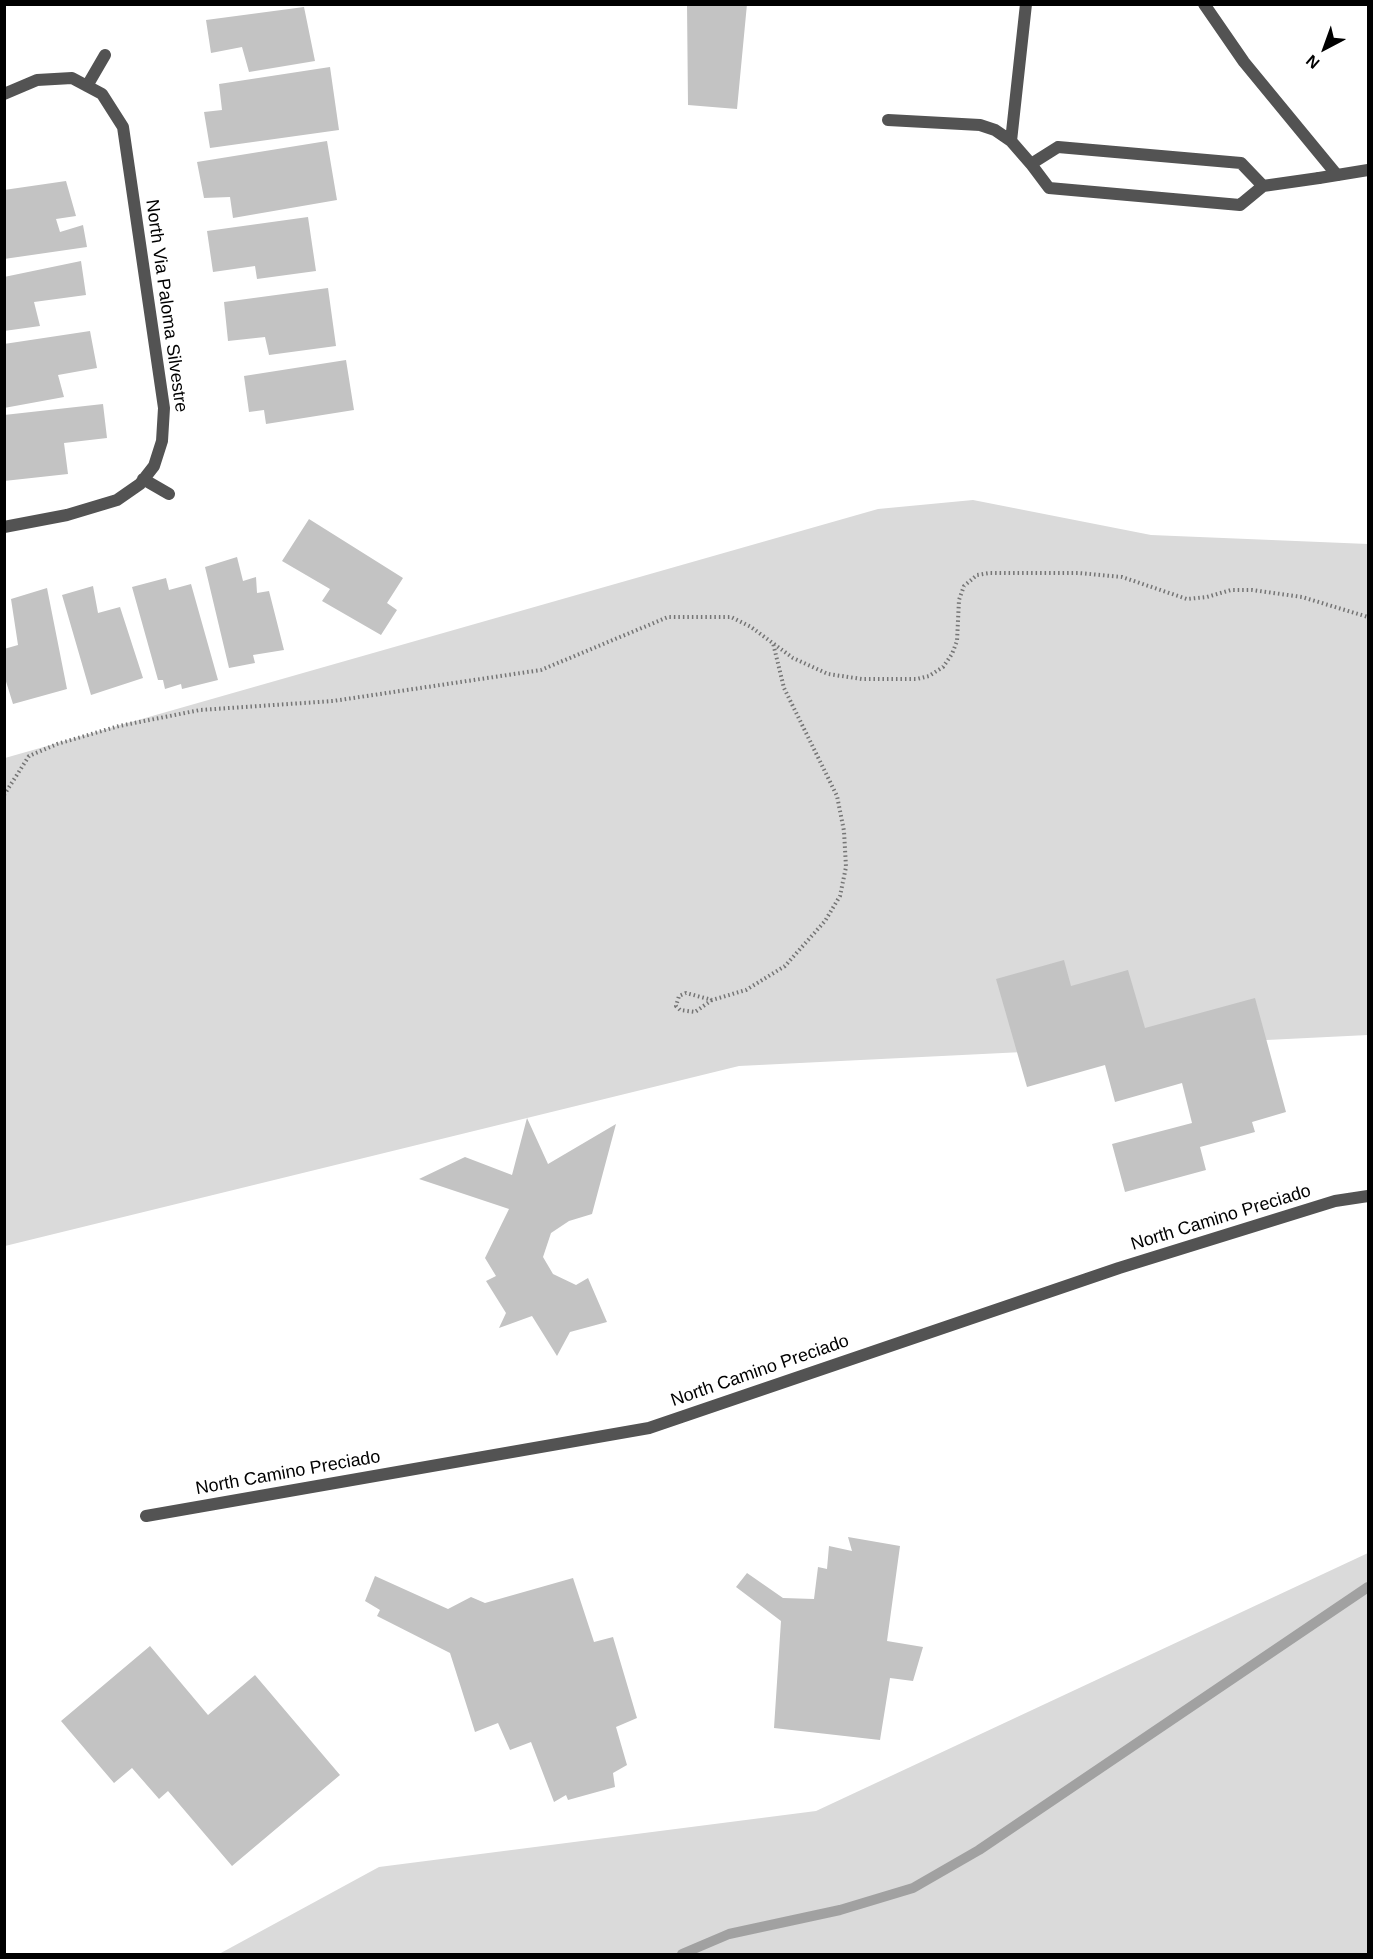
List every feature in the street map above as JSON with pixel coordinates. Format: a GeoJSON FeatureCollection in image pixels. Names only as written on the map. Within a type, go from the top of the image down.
{"type":"FeatureCollection","features":[{"type":"Feature","properties":{"kind":"street"},"geometry":{"type":"LineString","coordinates":[[1011,141],[1026,4]]}},
{"type":"Feature","properties":{"kind":"street"},"geometry":{"type":"LineString","coordinates":[[1204,4],[1244,62],[1338,175]]}},
{"type":"Feature","properties":{"kind":"street"},"geometry":{"type":"LineString","coordinates":[[4,94],[37,80],[72,78],[87,86],[105,55]]}},
{"type":"Feature","properties":{"kind":"street","name":"North Via Paloma Silvestre"},"geometry":{"type":"LineString","coordinates":[[4,527],[67,515],[117,500],[143,479],[154,466],[162,441],[164,408],[123,127],[102,94],[87,86]]}},
{"type":"Feature","properties":{"kind":"street"},"geometry":{"type":"LineString","coordinates":[[888,120],[980,125],[995,130],[1011,141],[1049,188],[1240,205],[1263,186],[1368,170]]}},
{"type":"Feature","properties":{"kind":"street"},"geometry":{"type":"LineString","coordinates":[[1031,164],[1058,147],[1241,163],[1263,186]]}},
{"type":"Feature","properties":{"kind":"street"},"geometry":{"type":"LineString","coordinates":[[143,479],[169,494]]}},
{"type":"Feature","properties":{"kind":"street","name":"North Camino Preciado"},"geometry":{"type":"LineString","coordinates":[[146,1516],[649,1428],[1119,1268],[1335,1201],[1368,1196]]}},
{"type":"Feature","properties":{"kind":"path"},"geometry":{"type":"LineString","coordinates":[[4,795],[29,756],[57,744],[119,726],[200,710],[333,701],[541,670],[668,617],[731,617],[793,658],[828,674],[862,679],[917,679],[929,676],[943,667],[952,654],[957,641],[959,600],[964,586],[977,575],[989,573],[1079,573],[1122,577],[1187,599],[1207,597],[1231,590],[1252,590],[1302,597],[1368,617]]}},
{"type":"Feature","properties":{"kind":"path"},"geometry":{"type":"LineString","coordinates":[[712,1000],[686,993],[679,996],[676,1006],[680,1010],[695,1012],[712,1000],[746,990],[785,966],[825,921],[840,896],[846,867],[844,831],[837,796],[784,688],[772,643]]}},
{"type":"Feature","properties":{"kind":"shaded area"},"geometry":{"type":"Polygon","coordinates":[[[973,500],[1151,535],[1368,544],[1368,1035],[739,1066],[5,1246],[5,758],[878,509],[973,500]]]}},
{"type":"Feature","properties":{"kind":"shaded area"},"geometry":{"type":"Polygon","coordinates":[[[1368,1553],[1368,1954],[219,1954],[379,1867],[816,1811],[1368,1553]]]}},
{"type":"Feature","properties":{"kind":"building"},"geometry":{"type":"Polygon","coordinates":[[[687,4],[747,4],[737,109],[688,105],[687,4]]]}},
{"type":"Feature","properties":{"kind":"building"},"geometry":{"type":"Polygon","coordinates":[[[304,7],[315,61],[249,72],[242,47],[211,53],[206,20],[304,7]]]}},
{"type":"Feature","properties":{"kind":"building"},"geometry":{"type":"Polygon","coordinates":[[[330,67],[339,130],[210,148],[204,112],[222,110],[219,84],[330,67]]]}},
{"type":"Feature","properties":{"kind":"building"},"geometry":{"type":"Polygon","coordinates":[[[327,141],[337,200],[233,218],[230,197],[204,198],[197,162],[327,141]]]}},
{"type":"Feature","properties":{"kind":"building"},"geometry":{"type":"Polygon","coordinates":[[[66,181],[76,216],[56,219],[60,232],[83,225],[87,247],[4,259],[4,190],[66,181]]]}},
{"type":"Feature","properties":{"kind":"building"},"geometry":{"type":"Polygon","coordinates":[[[308,217],[316,271],[257,279],[255,266],[213,272],[207,231],[308,217]]]}},
{"type":"Feature","properties":{"kind":"building"},"geometry":{"type":"Polygon","coordinates":[[[81,261],[86,295],[34,302],[40,326],[4,331],[4,277],[81,261]]]}},
{"type":"Feature","properties":{"kind":"building"},"geometry":{"type":"Polygon","coordinates":[[[328,288],[336,346],[269,355],[265,337],[228,341],[224,302],[328,288]]]}},
{"type":"Feature","properties":{"kind":"building"},"geometry":{"type":"Polygon","coordinates":[[[90,331],[97,368],[58,375],[64,397],[4,408],[4,344],[90,331]]]}},
{"type":"Feature","properties":{"kind":"building"},"geometry":{"type":"Polygon","coordinates":[[[346,360],[354,410],[266,424],[264,410],[249,412],[244,376],[346,360]]]}},
{"type":"Feature","properties":{"kind":"building"},"geometry":{"type":"Polygon","coordinates":[[[103,404],[107,438],[64,443],[68,474],[4,481],[4,415],[103,404]]]}},
{"type":"Feature","properties":{"kind":"building"},"geometry":{"type":"Polygon","coordinates":[[[309,519],[403,578],[387,603],[397,610],[381,635],[322,601],[330,589],[282,561],[309,519]]]}},
{"type":"Feature","properties":{"kind":"building"},"geometry":{"type":"Polygon","coordinates":[[[237,557],[243,581],[256,577],[257,593],[269,591],[284,650],[253,655],[255,663],[229,668],[205,567],[237,557]]]}},
{"type":"Feature","properties":{"kind":"building"},"geometry":{"type":"Polygon","coordinates":[[[166,578],[169,590],[191,584],[218,680],[182,689],[181,684],[165,689],[163,680],[158,680],[132,587],[166,578]]]}},
{"type":"Feature","properties":{"kind":"building"},"geometry":{"type":"Polygon","coordinates":[[[93,586],[98,613],[120,607],[143,678],[91,695],[62,595],[93,586]]]}},
{"type":"Feature","properties":{"kind":"building"},"geometry":{"type":"Polygon","coordinates":[[[47,588],[67,689],[13,704],[4,675],[4,649],[18,645],[11,599],[47,588]]]}},
{"type":"Feature","properties":{"kind":"building"},"geometry":{"type":"Polygon","coordinates":[[[1064,960],[1071,986],[1128,970],[1145,1028],[1255,998],[1286,1112],[1252,1122],[1255,1132],[1200,1147],[1206,1170],[1125,1192],[1112,1144],[1192,1123],[1182,1083],[1115,1102],[1105,1065],[1027,1087],[996,979],[1064,960]]]}},
{"type":"Feature","properties":{"kind":"building"},"geometry":{"type":"Polygon","coordinates":[[[527,1118],[548,1164],[616,1124],[592,1214],[569,1221],[551,1233],[543,1257],[553,1274],[576,1285],[588,1278],[607,1322],[570,1332],[557,1356],[532,1316],[499,1328],[506,1313],[486,1281],[496,1276],[485,1258],[509,1209],[419,1179],[465,1157],[512,1175],[527,1118]]]}},
{"type":"Feature","properties":{"kind":"building"},"geometry":{"type":"Polygon","coordinates":[[[848,1537],[900,1546],[887,1641],[923,1647],[913,1681],[890,1678],[880,1740],[774,1728],[781,1621],[736,1587],[747,1573],[783,1598],[814,1599],[818,1567],[827,1569],[829,1546],[852,1551],[848,1537]]]}},
{"type":"Feature","properties":{"kind":"building"},"geometry":{"type":"Polygon","coordinates":[[[375,1576],[448,1609],[471,1597],[485,1603],[573,1578],[594,1642],[613,1637],[637,1718],[616,1727],[627,1765],[613,1773],[615,1787],[568,1800],[566,1795],[554,1802],[531,1742],[510,1750],[498,1723],[475,1732],[450,1653],[377,1616],[380,1610],[365,1601],[375,1576]]]}},
{"type":"Feature","properties":{"kind":"building"},"geometry":{"type":"Polygon","coordinates":[[[150,1646],[208,1715],[255,1675],[340,1775],[232,1866],[168,1791],[159,1799],[132,1768],[114,1783],[61,1721],[150,1646]]]}},
{"type":"Feature","properties":{"kind":"waterway"},"geometry":{"type":"LineString","coordinates":[[682,1954],[729,1934],[840,1910],[913,1888],[979,1850],[1368,1587]]}}]}
